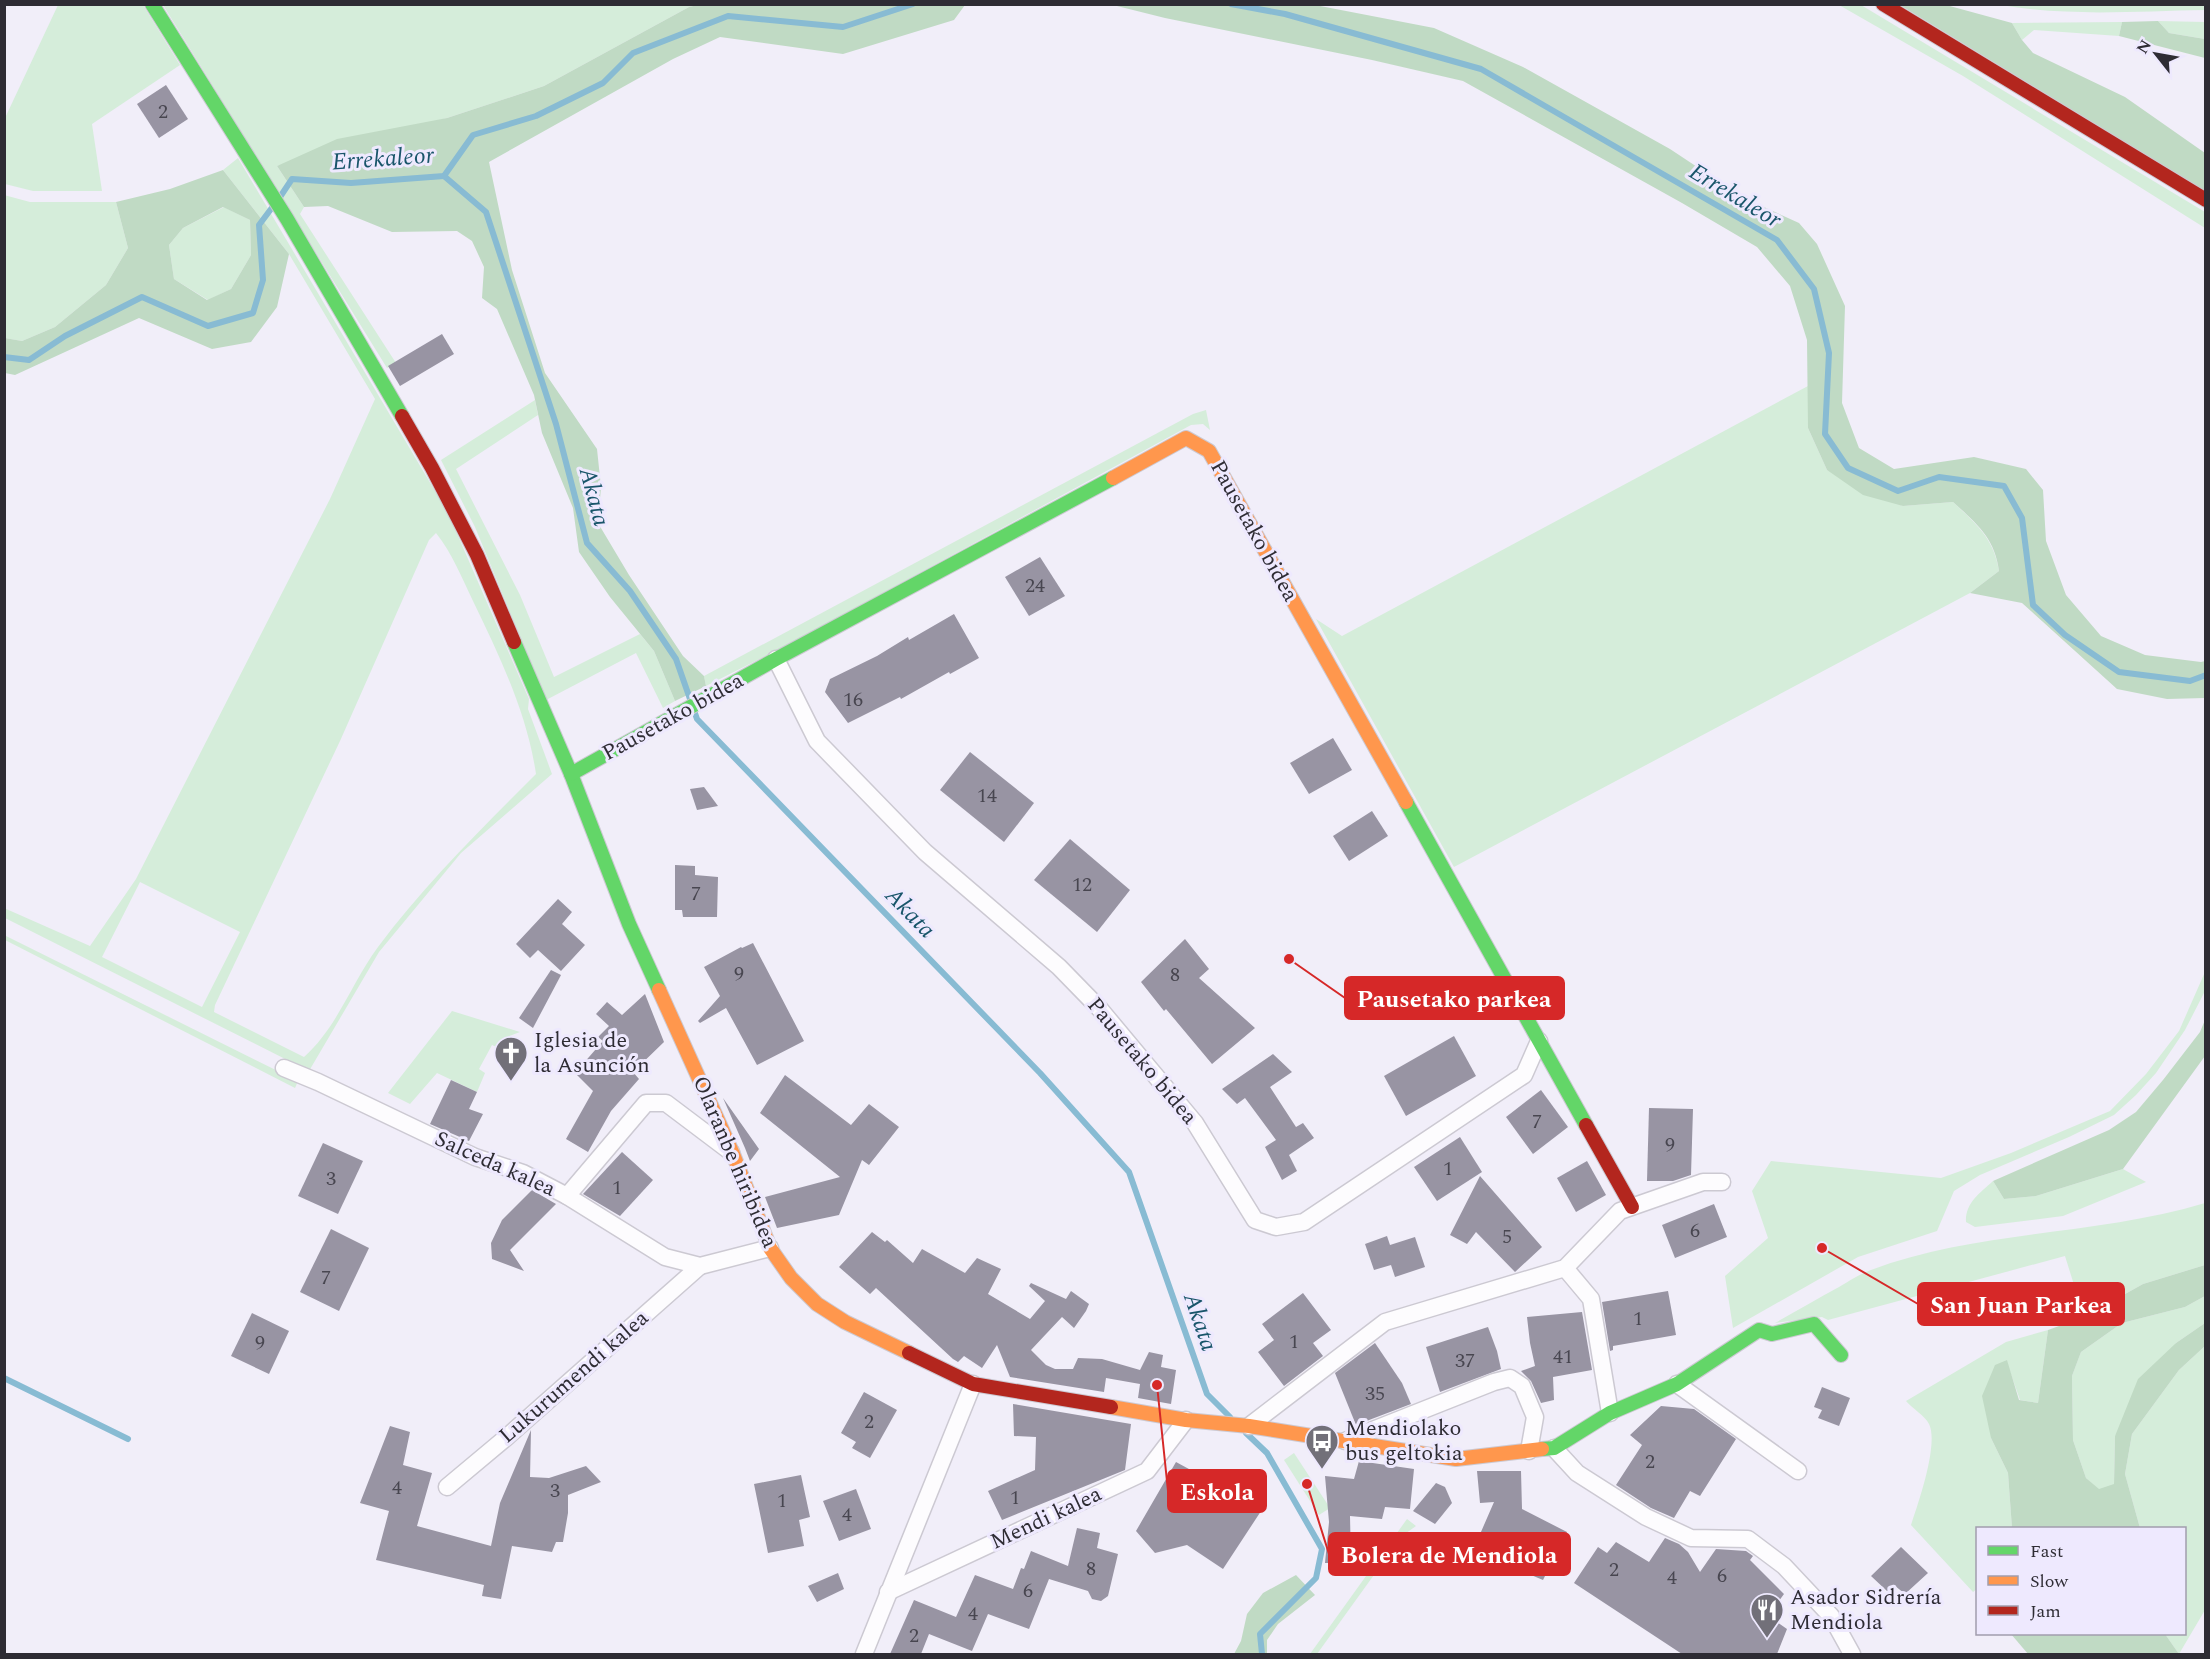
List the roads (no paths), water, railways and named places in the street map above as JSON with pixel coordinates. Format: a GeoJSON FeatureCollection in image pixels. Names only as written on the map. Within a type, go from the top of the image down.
{"type":"FeatureCollection","features":[{"type":"Feature","properties":{"kind":"street","name":"Olaranbe hiribidea"},"geometry":{"type":"LineString","coordinates":[[152,4],[287,219],[432,468],[477,555],[571,774],[629,924],[733,1154],[770,1248],[791,1278],[817,1304],[845,1322],[974,1384],[1186,1420],[1250,1426],[1456,1459],[1554,1448]]}},
{"type":"Feature","properties":{"kind":"street"},"geometry":{"type":"LineString","coordinates":[[1883,4],[2205,200]]}},
{"type":"Feature","properties":{"kind":"street","name":"Pausetako bidea"},"geometry":{"type":"LineString","coordinates":[[571,774],[1186,438],[1209,451],[1632,1207]]}},
{"type":"Feature","properties":{"kind":"street","name":"Pausetako bidea"},"geometry":{"type":"LineString","coordinates":[[776,660],[817,741],[925,852],[1059,967],[1100,1008],[1195,1123],[1255,1220],[1276,1227],[1304,1222],[1524,1075],[1539,1041]]}},
{"type":"Feature","properties":{"kind":"street","name":"Salceda kalea"},"geometry":{"type":"LineString","coordinates":[[284,1068],[476,1157],[523,1173],[567,1196],[665,1257],[700,1266],[770,1248]]}},
{"type":"Feature","properties":{"kind":"street"},"geometry":{"type":"LineString","coordinates":[[567,1196],[646,1103],[666,1103],[733,1154]]}},
{"type":"Feature","properties":{"kind":"street"},"geometry":{"type":"LineString","coordinates":[[1250,1426],[1385,1322],[1565,1268],[1620,1211],[1703,1182],[1722,1182]]}},
{"type":"Feature","properties":{"kind":"street","name":"Lukurumendi kalea"},"geometry":{"type":"LineString","coordinates":[[447,1487],[700,1266]]}},
{"type":"Feature","properties":{"kind":"street"},"geometry":{"type":"LineString","coordinates":[[1565,1268],[1591,1299],[1610,1413]]}},
{"type":"Feature","properties":{"kind":"street"},"geometry":{"type":"LineString","coordinates":[[1841,1355],[1814,1324],[1772,1334],[1759,1330],[1677,1384],[1610,1413],[1554,1448],[1577,1473],[1646,1517],[1691,1538],[1748,1539],[1784,1566],[1831,1616],[1852,1654]]}},
{"type":"Feature","properties":{"kind":"street"},"geometry":{"type":"LineString","coordinates":[[1345,1441],[1494,1382],[1510,1378],[1522,1386],[1535,1417],[1529,1451]]}},
{"type":"Feature","properties":{"kind":"street"},"geometry":{"type":"LineString","coordinates":[[864,1654],[974,1384]]}},
{"type":"Feature","properties":{"kind":"street"},"geometry":{"type":"LineString","coordinates":[[1677,1384],[1798,1471]]}},
{"type":"Feature","properties":{"kind":"street","name":"Mendi kalea"},"geometry":{"type":"LineString","coordinates":[[888,1592],[1147,1471],[1186,1420]]}},
{"type":"Feature","properties":{"kind":"waterway","name":"Errekaleor"},"geometry":{"type":"LineString","coordinates":[[280,197],[292,179],[351,183],[444,176],[473,135],[536,116],[603,83],[633,53],[728,16],[843,27],[913,4]]}},
{"type":"Feature","properties":{"kind":"waterway","name":"Errekaleor"},"geometry":{"type":"LineString","coordinates":[[1231,4],[1285,14],[1481,69],[1777,240],[1814,289],[1829,353],[1825,434],[1848,468],[1898,491],[1939,477],[2004,486],[2022,518],[2033,605],[2065,635],[2119,672],[2190,681],[2206,675]]}},
{"type":"Feature","properties":{"kind":"waterway","name":"Akata"},"geometry":{"type":"LineString","coordinates":[[444,176],[486,212],[556,424],[587,543],[630,591],[676,659],[697,719],[1040,1073],[1129,1172],[1207,1394],[1230,1417]]}},
{"type":"Feature","properties":{"kind":"waterway","name":"Errekaleor"},"geometry":{"type":"LineString","coordinates":[[4,357],[29,360],[65,336],[142,297],[208,326],[253,313],[263,280],[259,225],[274,205]]}},
{"type":"Feature","properties":{"kind":"waterway"},"geometry":{"type":"LineString","coordinates":[[4,1378],[128,1439]]}},
{"type":"Feature","properties":{"kind":"waterway","name":"Akata"},"geometry":{"type":"LineString","coordinates":[[1246,1433],[1267,1453],[1322,1549],[1316,1578],[1260,1634],[1262,1654]]}},
{"type":"Feature","properties":{"kind":"place","name":"Pausetako parkea"},"geometry":{"type":"Point","coordinates":[1289,959]}},
{"type":"Feature","properties":{"kind":"place","name":"Iglesia de la Asunción"},"geometry":{"type":"Point","coordinates":[511,1082]}},
{"type":"Feature","properties":{"kind":"place","name":"San Juan Parkea"},"geometry":{"type":"Point","coordinates":[1822,1248]}},
{"type":"Feature","properties":{"kind":"place","name":"Eskola"},"geometry":{"type":"Point","coordinates":[1157,1385]}},
{"type":"Feature","properties":{"kind":"place","name":"Mendiolako bus geltokia"},"geometry":{"type":"Point","coordinates":[1322,1470]}},
{"type":"Feature","properties":{"kind":"place","name":"Bolera de Mendiola"},"geometry":{"type":"Point","coordinates":[1307,1484]}},
{"type":"Feature","properties":{"kind":"place","name":"Asador Sidrería Mendiola"},"geometry":{"type":"Point","coordinates":[1767,1639]}}]}
